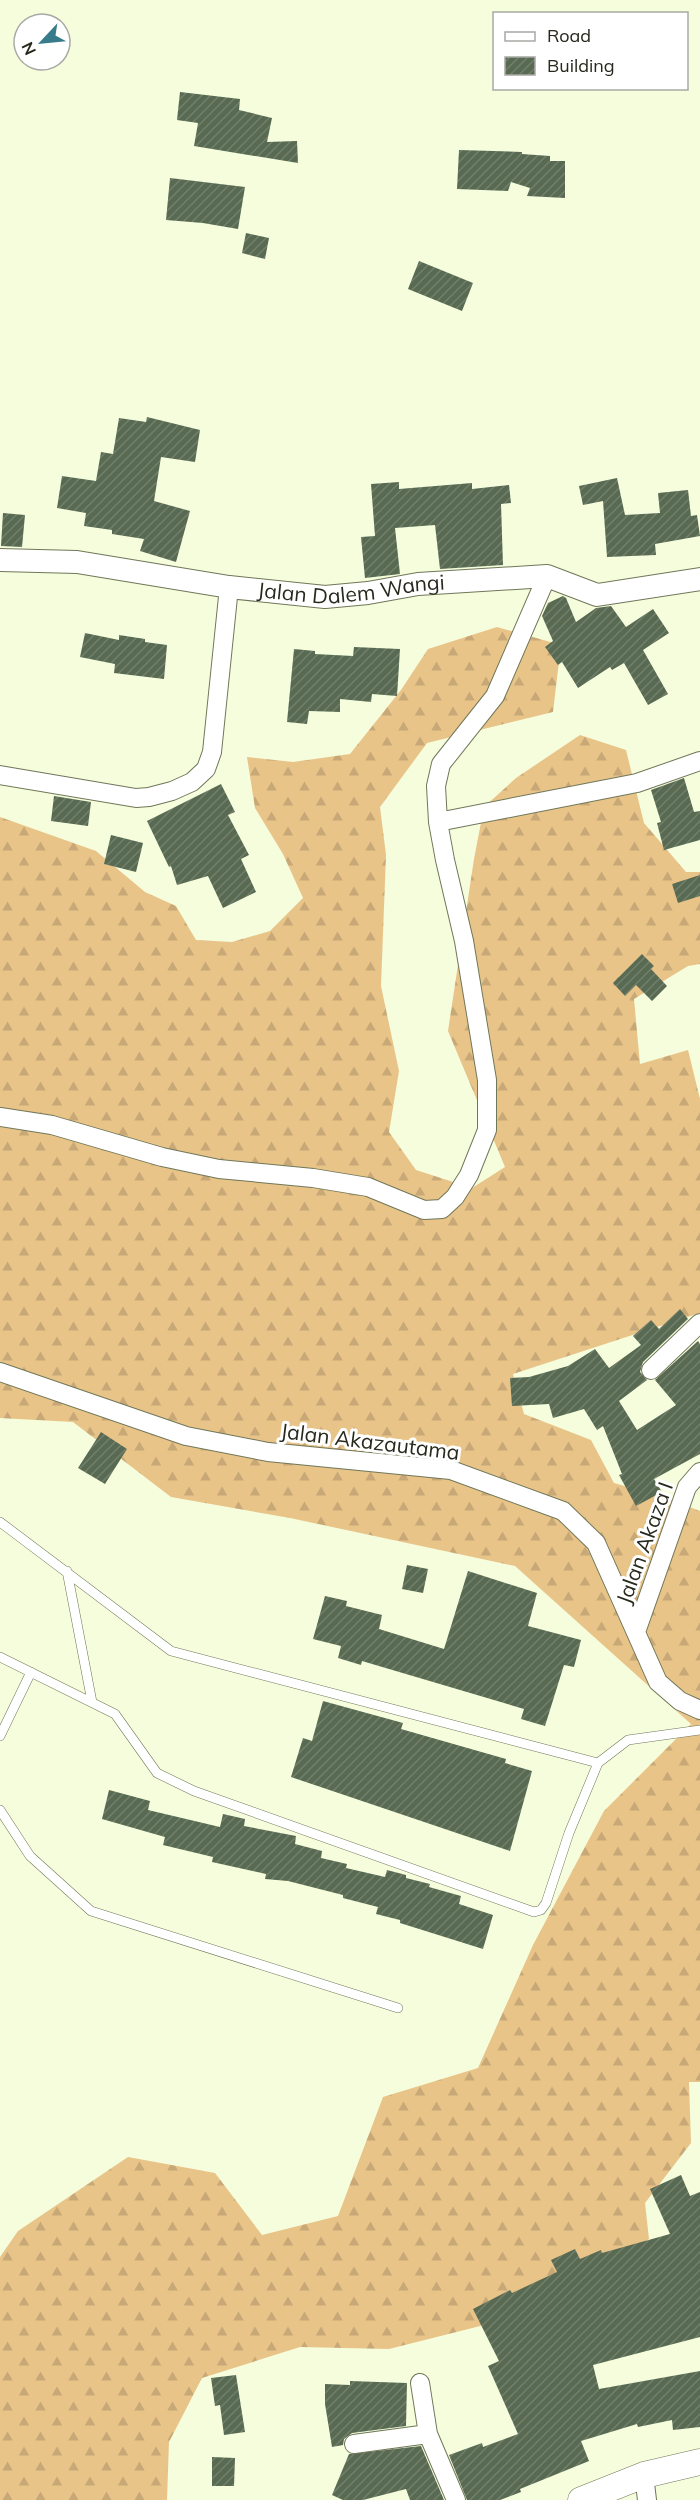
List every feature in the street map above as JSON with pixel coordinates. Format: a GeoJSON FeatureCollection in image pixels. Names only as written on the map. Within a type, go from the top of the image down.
{"type":"FeatureCollection","features":[{"type":"Feature","properties":{"kind":"main road"},"geometry":{"type":"LineString","coordinates":[[581,2500],[644,2475],[700,2462]]}},
{"type":"Feature","properties":{"kind":"street","name":"Jalan Dalem Wangi"},"geometry":{"type":"LineString","coordinates":[[0,560],[77,562],[229,587],[325,597],[369,593],[418,584],[547,576],[597,595],[700,579]]}},
{"type":"Feature","properties":{"kind":"street"},"geometry":{"type":"LineString","coordinates":[[0,1117],[52,1125],[162,1157],[219,1169],[313,1178],[368,1187],[424,1210],[442,1209],[455,1197],[469,1175],[487,1130],[487,1080],[464,941],[438,822],[436,786],[441,764],[495,696],[547,576]]}},
{"type":"Feature","properties":{"kind":"street"},"geometry":{"type":"LineString","coordinates":[[0,775],[136,798],[172,791],[192,782],[206,769],[212,752],[229,587]]}},
{"type":"Feature","properties":{"kind":"street"},"geometry":{"type":"LineString","coordinates":[[438,822],[573,798],[637,783],[700,761]]}},
{"type":"Feature","properties":{"kind":"street"},"geometry":{"type":"LineString","coordinates":[[651,1370],[700,1323]]}},
{"type":"Feature","properties":{"kind":"street","name":"Jalan Akazautama"},"geometry":{"type":"LineString","coordinates":[[0,1372],[186,1436],[268,1452],[452,1470],[563,1511],[596,1543],[658,1682],[680,1701],[700,1710]]}},
{"type":"Feature","properties":{"kind":"street","name":"Jalan Akaza I"},"geometry":{"type":"LineString","coordinates":[[636,1632],[687,1487],[700,1472]]}},
{"type":"Feature","properties":{"kind":"street"},"geometry":{"type":"LineString","coordinates":[[420,2383],[428,2434],[456,2500]]}},
{"type":"Feature","properties":{"kind":"street"},"geometry":{"type":"LineString","coordinates":[[354,2444],[428,2434]]}},
{"type":"Feature","properties":{"kind":"street"},"geometry":{"type":"LineString","coordinates":[[644,2475],[647,2500]]}},
{"type":"Feature","properties":{"kind":"lane"},"geometry":{"type":"LineString","coordinates":[[0,1522],[171,1651],[598,1763]]}},
{"type":"Feature","properties":{"kind":"lane"},"geometry":{"type":"LineString","coordinates":[[67,1571],[92,1702]]}},
{"type":"Feature","properties":{"kind":"lane"},"geometry":{"type":"LineString","coordinates":[[0,1657],[116,1714],[157,1773],[194,1791],[534,1912],[541,1910],[546,1903],[569,1833],[598,1763],[628,1740],[700,1730]]}},
{"type":"Feature","properties":{"kind":"lane"},"geometry":{"type":"LineString","coordinates":[[0,1736],[31,1672]]}},
{"type":"Feature","properties":{"kind":"lane"},"geometry":{"type":"LineString","coordinates":[[0,1810],[30,1856],[91,1911],[398,2008]]}},
{"type":"Feature","properties":{"kind":"green space"},"geometry":{"type":"Polygon","coordinates":[[[497,627],[561,645],[553,712],[427,743],[380,807],[386,855],[381,986],[399,1071],[389,1132],[416,1170],[472,1188],[505,1167],[448,1031],[484,807],[516,778],[580,735],[626,750],[644,823],[686,872],[700,872],[700,964],[688,966],[634,999],[640,1064],[688,1050],[700,1099],[700,1313],[513,1374],[524,1414],[591,1440],[614,1483],[663,1497],[700,1511],[700,2082],[689,2082],[691,2143],[645,2203],[649,2239],[576,2285],[520,2316],[389,2349],[300,2347],[202,2378],[169,2442],[167,2500],[0,2500],[0,2257],[18,2231],[128,2157],[215,2173],[262,2235],[338,2216],[383,2097],[478,2068],[533,1945],[604,1811],[691,1724],[515,1566],[290,1518],[171,1497],[73,1422],[0,1418],[0,817],[96,851],[145,892],[176,906],[196,940],[232,942],[270,931],[303,898],[283,854],[255,808],[247,757],[293,762],[350,754],[401,690],[428,649],[497,627]]]}},
{"type":"Feature","properties":{"kind":"building"},"geometry":{"type":"Polygon","coordinates":[[[180,92],[240,99],[239,110],[272,118],[267,142],[297,141],[298,163],[194,146],[198,123],[177,120],[180,92]]]}},
{"type":"Feature","properties":{"kind":"building"},"geometry":{"type":"Polygon","coordinates":[[[459,150],[522,152],[522,154],[550,156],[550,161],[565,161],[565,198],[527,196],[530,188],[511,182],[508,191],[457,189],[459,150]]]}},
{"type":"Feature","properties":{"kind":"building"},"geometry":{"type":"Polygon","coordinates":[[[170,178],[245,187],[238,229],[166,220],[170,178]]]}},
{"type":"Feature","properties":{"kind":"building"},"geometry":{"type":"Polygon","coordinates":[[[246,233],[269,238],[265,259],[242,253],[246,233]]]}},
{"type":"Feature","properties":{"kind":"building"},"geometry":{"type":"Polygon","coordinates":[[[419,261],[473,283],[462,311],[408,289],[419,261]]]}},
{"type":"Feature","properties":{"kind":"building"},"geometry":{"type":"Polygon","coordinates":[[[147,417],[200,430],[195,462],[161,457],[154,501],[190,511],[176,562],[140,551],[144,539],[112,534],[112,530],[84,526],[86,513],[57,508],[62,476],[96,481],[101,452],[113,454],[119,418],[146,422],[147,417]]]}},
{"type":"Feature","properties":{"kind":"building"},"geometry":{"type":"Polygon","coordinates":[[[617,478],[625,515],[660,513],[658,493],[688,490],[691,516],[697,515],[700,536],[655,544],[656,555],[607,557],[603,501],[583,505],[579,486],[617,478]]]}},
{"type":"Feature","properties":{"kind":"building"},"geometry":{"type":"Polygon","coordinates":[[[399,482],[399,489],[472,483],[472,489],[509,485],[511,503],[501,504],[503,565],[440,569],[435,525],[395,528],[400,574],[365,578],[361,537],[375,536],[371,484],[399,482]]]}},
{"type":"Feature","properties":{"kind":"building"},"geometry":{"type":"Polygon","coordinates":[[[3,513],[25,515],[22,547],[1,546],[3,513]]]}},
{"type":"Feature","properties":{"kind":"building"},"geometry":{"type":"Polygon","coordinates":[[[563,596],[576,622],[596,608],[611,606],[626,627],[653,609],[669,633],[643,650],[668,694],[648,705],[624,663],[612,670],[610,667],[578,688],[562,662],[558,665],[545,647],[553,641],[542,616],[548,603],[563,596]]]}},
{"type":"Feature","properties":{"kind":"building"},"geometry":{"type":"Polygon","coordinates":[[[85,633],[119,640],[119,635],[167,645],[164,679],[114,673],[115,664],[80,657],[85,633]]]}},
{"type":"Feature","properties":{"kind":"building"},"geometry":{"type":"Polygon","coordinates":[[[354,647],[400,649],[397,696],[372,694],[371,702],[340,699],[340,712],[309,711],[307,724],[287,722],[294,649],[315,651],[315,654],[353,656],[354,647]]]}},
{"type":"Feature","properties":{"kind":"building"},"geometry":{"type":"Polygon","coordinates":[[[684,778],[694,812],[700,811],[700,840],[664,850],[657,823],[661,822],[651,790],[684,778]]]}},
{"type":"Feature","properties":{"kind":"building"},"geometry":{"type":"Polygon","coordinates":[[[221,784],[235,812],[228,815],[249,855],[241,859],[256,892],[223,908],[208,876],[177,885],[171,866],[169,867],[147,821],[221,784]]]}},
{"type":"Feature","properties":{"kind":"building"},"geometry":{"type":"Polygon","coordinates":[[[54,796],[91,802],[88,826],[51,821],[54,796]]]}},
{"type":"Feature","properties":{"kind":"building"},"geometry":{"type":"Polygon","coordinates":[[[111,835],[143,843],[136,872],[104,864],[111,835]]]}},
{"type":"Feature","properties":{"kind":"building"},"geometry":{"type":"Polygon","coordinates":[[[700,875],[700,896],[678,903],[672,884],[700,875]]]}},
{"type":"Feature","properties":{"kind":"building"},"geometry":{"type":"Polygon","coordinates":[[[642,954],[654,966],[651,969],[667,986],[652,1001],[636,985],[625,996],[613,983],[642,954]]]}},
{"type":"Feature","properties":{"kind":"building"},"geometry":{"type":"Polygon","coordinates":[[[680,1309],[688,1319],[643,1362],[640,1372],[647,1380],[619,1401],[637,1430],[676,1405],[655,1380],[698,1341],[700,1344],[700,1454],[654,1479],[662,1492],[636,1506],[619,1475],[622,1474],[603,1426],[597,1430],[584,1409],[553,1418],[549,1404],[512,1406],[510,1378],[529,1377],[568,1366],[595,1349],[609,1368],[641,1345],[633,1336],[651,1320],[659,1329],[680,1309]]]}},
{"type":"Feature","properties":{"kind":"building"},"geometry":{"type":"Polygon","coordinates":[[[101,1432],[127,1449],[105,1484],[78,1468],[101,1432]]]}},
{"type":"Feature","properties":{"kind":"building"},"geometry":{"type":"Polygon","coordinates":[[[407,1565],[428,1569],[423,1593],[402,1589],[407,1565]]]}},
{"type":"Feature","properties":{"kind":"building"},"geometry":{"type":"Polygon","coordinates":[[[468,1571],[537,1593],[528,1626],[581,1640],[574,1667],[564,1665],[545,1726],[521,1719],[524,1709],[362,1661],[361,1665],[338,1658],[341,1646],[313,1639],[325,1596],[347,1601],[346,1606],[382,1615],[379,1629],[444,1649],[468,1571]]]}},
{"type":"Feature","properties":{"kind":"building"},"geometry":{"type":"Polygon","coordinates":[[[323,1701],[403,1723],[401,1729],[506,1759],[505,1763],[532,1771],[510,1851],[291,1777],[303,1738],[312,1741],[323,1701]]]}},
{"type":"Feature","properties":{"kind":"building"},"geometry":{"type":"Polygon","coordinates":[[[109,1790],[150,1801],[148,1810],[220,1827],[223,1814],[245,1819],[244,1826],[296,1836],[295,1844],[322,1851],[321,1858],[347,1864],[346,1868],[385,1877],[387,1870],[430,1884],[429,1887],[461,1896],[459,1904],[493,1915],[483,1949],[376,1914],[378,1907],[343,1898],[343,1895],[288,1881],[265,1879],[266,1874],[212,1862],[213,1857],[163,1845],[165,1837],[102,1819],[109,1790]]]}},
{"type":"Feature","properties":{"kind":"building"},"geometry":{"type":"Polygon","coordinates":[[[681,2175],[690,2196],[700,2192],[700,2337],[593,2365],[599,2389],[700,2371],[700,2427],[673,2430],[672,2420],[638,2427],[637,2424],[581,2441],[589,2461],[520,2489],[521,2492],[500,2500],[467,2500],[449,2455],[482,2443],[483,2447],[518,2434],[488,2366],[499,2361],[473,2309],[510,2290],[512,2293],[557,2272],[551,2260],[575,2249],[580,2259],[601,2250],[602,2253],[670,2234],[650,2189],[681,2175]]]}},
{"type":"Feature","properties":{"kind":"building"},"geometry":{"type":"Polygon","coordinates":[[[236,2375],[245,2432],[224,2435],[220,2405],[215,2406],[211,2378],[236,2375]]]}},
{"type":"Feature","properties":{"kind":"building"},"geometry":{"type":"Polygon","coordinates":[[[350,2381],[407,2383],[406,2426],[352,2433],[344,2439],[343,2445],[332,2447],[325,2404],[325,2384],[350,2385],[350,2381]]]}},
{"type":"Feature","properties":{"kind":"building"},"geometry":{"type":"Polygon","coordinates":[[[421,2446],[444,2500],[410,2500],[406,2489],[363,2500],[343,2500],[332,2495],[349,2454],[421,2446]]]}},
{"type":"Feature","properties":{"kind":"building"},"geometry":{"type":"Polygon","coordinates":[[[212,2457],[235,2458],[234,2486],[212,2486],[212,2457]]]}}]}
